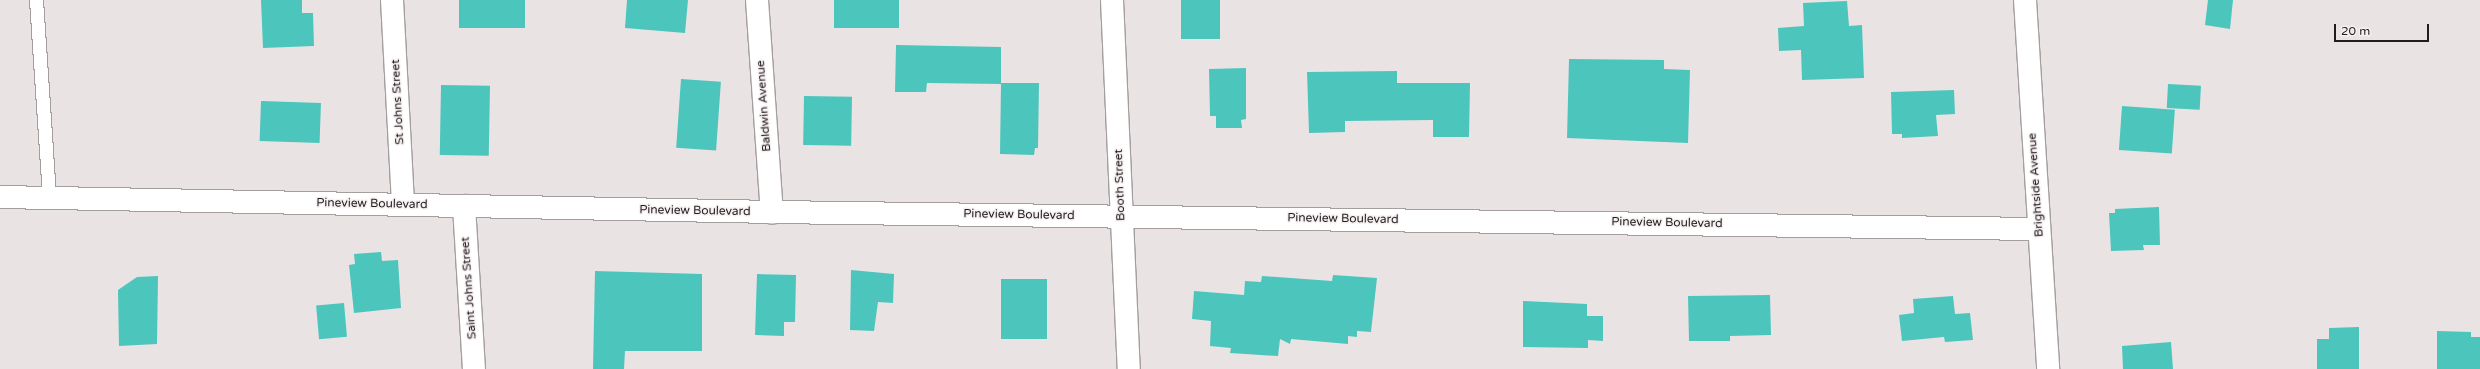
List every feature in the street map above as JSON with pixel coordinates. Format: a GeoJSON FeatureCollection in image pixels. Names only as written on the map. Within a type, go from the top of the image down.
{"type":"FeatureCollection","features":[{"type":"Feature","properties":{"kind":"street","name":"St Johns Street"},"geometry":{"type":"LineString","coordinates":[[392,0],[403,204]]}},
{"type":"Feature","properties":{"kind":"street","name":"Baldwin Avenue"},"geometry":{"type":"LineString","coordinates":[[757,0],[772,212]]}},
{"type":"Feature","properties":{"kind":"street","name":"Booth Street"},"geometry":{"type":"LineString","coordinates":[[1112,0],[1129,369]]}},
{"type":"Feature","properties":{"kind":"street","name":"Brightside Avenue"},"geometry":{"type":"LineString","coordinates":[[2025,0],[2048,369]]}},
{"type":"Feature","properties":{"kind":"street","name":"Pineview Boulevard"},"geometry":{"type":"LineString","coordinates":[[0,197],[772,212],[2039,229]]}},
{"type":"Feature","properties":{"kind":"street","name":"Saint Johns Street"},"geometry":{"type":"LineString","coordinates":[[464,206],[474,369]]}},
{"type":"Feature","properties":{"kind":"lane"},"geometry":{"type":"LineString","coordinates":[[36,0],[49,198]]}},
{"type":"Feature","properties":{"kind":"building"},"geometry":{"type":"Polygon","coordinates":[[[261,0],[302,0],[302,13],[313,13],[314,46],[263,48],[261,0]]]}},
{"type":"Feature","properties":{"kind":"building"},"geometry":{"type":"Polygon","coordinates":[[[459,0],[525,0],[525,28],[459,28],[459,0]]]}},
{"type":"Feature","properties":{"kind":"building"},"geometry":{"type":"Polygon","coordinates":[[[627,0],[688,0],[685,33],[625,28],[627,0]]]}},
{"type":"Feature","properties":{"kind":"building"},"geometry":{"type":"Polygon","coordinates":[[[834,0],[899,0],[899,28],[834,28],[834,0]]]}},
{"type":"Feature","properties":{"kind":"building"},"geometry":{"type":"Polygon","coordinates":[[[1181,0],[1220,0],[1220,39],[1181,39],[1181,0]]]}},
{"type":"Feature","properties":{"kind":"building"},"geometry":{"type":"Polygon","coordinates":[[[2208,0],[2233,0],[2230,29],[2205,25],[2208,0]]]}},
{"type":"Feature","properties":{"kind":"building"},"geometry":{"type":"Polygon","coordinates":[[[1847,1],[1849,26],[1862,25],[1864,78],[1802,80],[1801,50],[1779,51],[1778,28],[1804,26],[1803,3],[1847,1]]]}},
{"type":"Feature","properties":{"kind":"building"},"geometry":{"type":"Polygon","coordinates":[[[896,45],[1001,47],[1001,84],[927,83],[926,92],[895,92],[896,45]]]}},
{"type":"Feature","properties":{"kind":"building"},"geometry":{"type":"Polygon","coordinates":[[[1569,59],[1664,60],[1664,69],[1690,70],[1688,143],[1567,138],[1569,59]]]}},
{"type":"Feature","properties":{"kind":"building"},"geometry":{"type":"Polygon","coordinates":[[[1246,68],[1246,119],[1241,120],[1242,128],[1216,128],[1216,116],[1210,116],[1209,69],[1246,68]]]}},
{"type":"Feature","properties":{"kind":"building"},"geometry":{"type":"Polygon","coordinates":[[[1397,71],[1397,83],[1470,83],[1469,137],[1433,137],[1433,120],[1345,121],[1345,132],[1309,133],[1307,72],[1397,71]]]}},
{"type":"Feature","properties":{"kind":"building"},"geometry":{"type":"Polygon","coordinates":[[[681,79],[721,82],[716,151],[676,148],[681,79]]]}},
{"type":"Feature","properties":{"kind":"building"},"geometry":{"type":"Polygon","coordinates":[[[1001,83],[1039,83],[1038,148],[1035,148],[1034,155],[1000,154],[1001,83]]]}},
{"type":"Feature","properties":{"kind":"building"},"geometry":{"type":"Polygon","coordinates":[[[2168,84],[2201,86],[2200,110],[2167,108],[2168,84]]]}},
{"type":"Feature","properties":{"kind":"building"},"geometry":{"type":"Polygon","coordinates":[[[441,85],[490,86],[489,156],[440,155],[441,85]]]}},
{"type":"Feature","properties":{"kind":"building"},"geometry":{"type":"Polygon","coordinates":[[[1954,90],[1955,114],[1936,115],[1938,136],[1902,138],[1902,134],[1892,134],[1891,92],[1954,90]]]}},
{"type":"Feature","properties":{"kind":"building"},"geometry":{"type":"Polygon","coordinates":[[[804,96],[852,97],[851,146],[803,145],[804,96]]]}},
{"type":"Feature","properties":{"kind":"building"},"geometry":{"type":"Polygon","coordinates":[[[261,101],[321,103],[320,143],[260,141],[261,101]]]}},
{"type":"Feature","properties":{"kind":"building"},"geometry":{"type":"Polygon","coordinates":[[[2122,106],[2175,110],[2172,154],[2119,150],[2122,106]]]}},
{"type":"Feature","properties":{"kind":"building"},"geometry":{"type":"Polygon","coordinates":[[[2159,207],[2160,245],[2143,245],[2144,250],[2111,251],[2109,213],[2115,213],[2115,209],[2159,207]]]}},
{"type":"Feature","properties":{"kind":"building"},"geometry":{"type":"Polygon","coordinates":[[[381,252],[382,261],[398,260],[401,308],[354,313],[349,265],[355,264],[354,254],[381,252]]]}},
{"type":"Feature","properties":{"kind":"building"},"geometry":{"type":"Polygon","coordinates":[[[851,270],[894,274],[893,303],[878,302],[874,331],[850,330],[851,270]]]}},
{"type":"Feature","properties":{"kind":"building"},"geometry":{"type":"Polygon","coordinates":[[[595,271],[702,274],[702,351],[625,351],[624,369],[593,369],[595,271]]]}},
{"type":"Feature","properties":{"kind":"building"},"geometry":{"type":"Polygon","coordinates":[[[757,274],[796,275],[795,322],[784,322],[784,336],[755,335],[757,274]]]}},
{"type":"Feature","properties":{"kind":"building"},"geometry":{"type":"Polygon","coordinates":[[[1333,275],[1377,278],[1371,332],[1357,331],[1357,337],[1348,336],[1348,344],[1291,339],[1290,344],[1280,339],[1278,356],[1230,353],[1231,348],[1210,346],[1211,321],[1192,319],[1194,291],[1244,295],[1245,281],[1261,282],[1262,276],[1332,281],[1333,275]]]}},
{"type":"Feature","properties":{"kind":"building"},"geometry":{"type":"Polygon","coordinates":[[[158,276],[157,344],[119,346],[118,290],[137,277],[158,276]]]}},
{"type":"Feature","properties":{"kind":"building"},"geometry":{"type":"Polygon","coordinates":[[[1001,279],[1047,279],[1047,339],[1001,339],[1001,279]]]}},
{"type":"Feature","properties":{"kind":"building"},"geometry":{"type":"Polygon","coordinates":[[[1770,295],[1771,335],[1730,336],[1730,341],[1689,341],[1688,296],[1770,295]]]}},
{"type":"Feature","properties":{"kind":"building"},"geometry":{"type":"Polygon","coordinates":[[[1953,296],[1955,314],[1970,313],[1973,340],[1945,342],[1944,337],[1902,341],[1899,315],[1914,313],[1913,299],[1953,296]]]}},
{"type":"Feature","properties":{"kind":"building"},"geometry":{"type":"Polygon","coordinates":[[[1523,301],[1587,304],[1587,316],[1603,316],[1603,341],[1588,340],[1588,348],[1523,347],[1523,301]]]}},
{"type":"Feature","properties":{"kind":"building"},"geometry":{"type":"Polygon","coordinates":[[[344,303],[347,337],[319,339],[316,305],[344,303]]]}},
{"type":"Feature","properties":{"kind":"building"},"geometry":{"type":"Polygon","coordinates":[[[2359,327],[2359,369],[2317,369],[2317,339],[2329,339],[2329,328],[2359,327]]]}},
{"type":"Feature","properties":{"kind":"building"},"geometry":{"type":"Polygon","coordinates":[[[2437,331],[2471,332],[2471,337],[2480,337],[2480,369],[2437,369],[2437,331]]]}},
{"type":"Feature","properties":{"kind":"building"},"geometry":{"type":"Polygon","coordinates":[[[2171,342],[2173,369],[2123,369],[2122,346],[2171,342]]]}}]}
